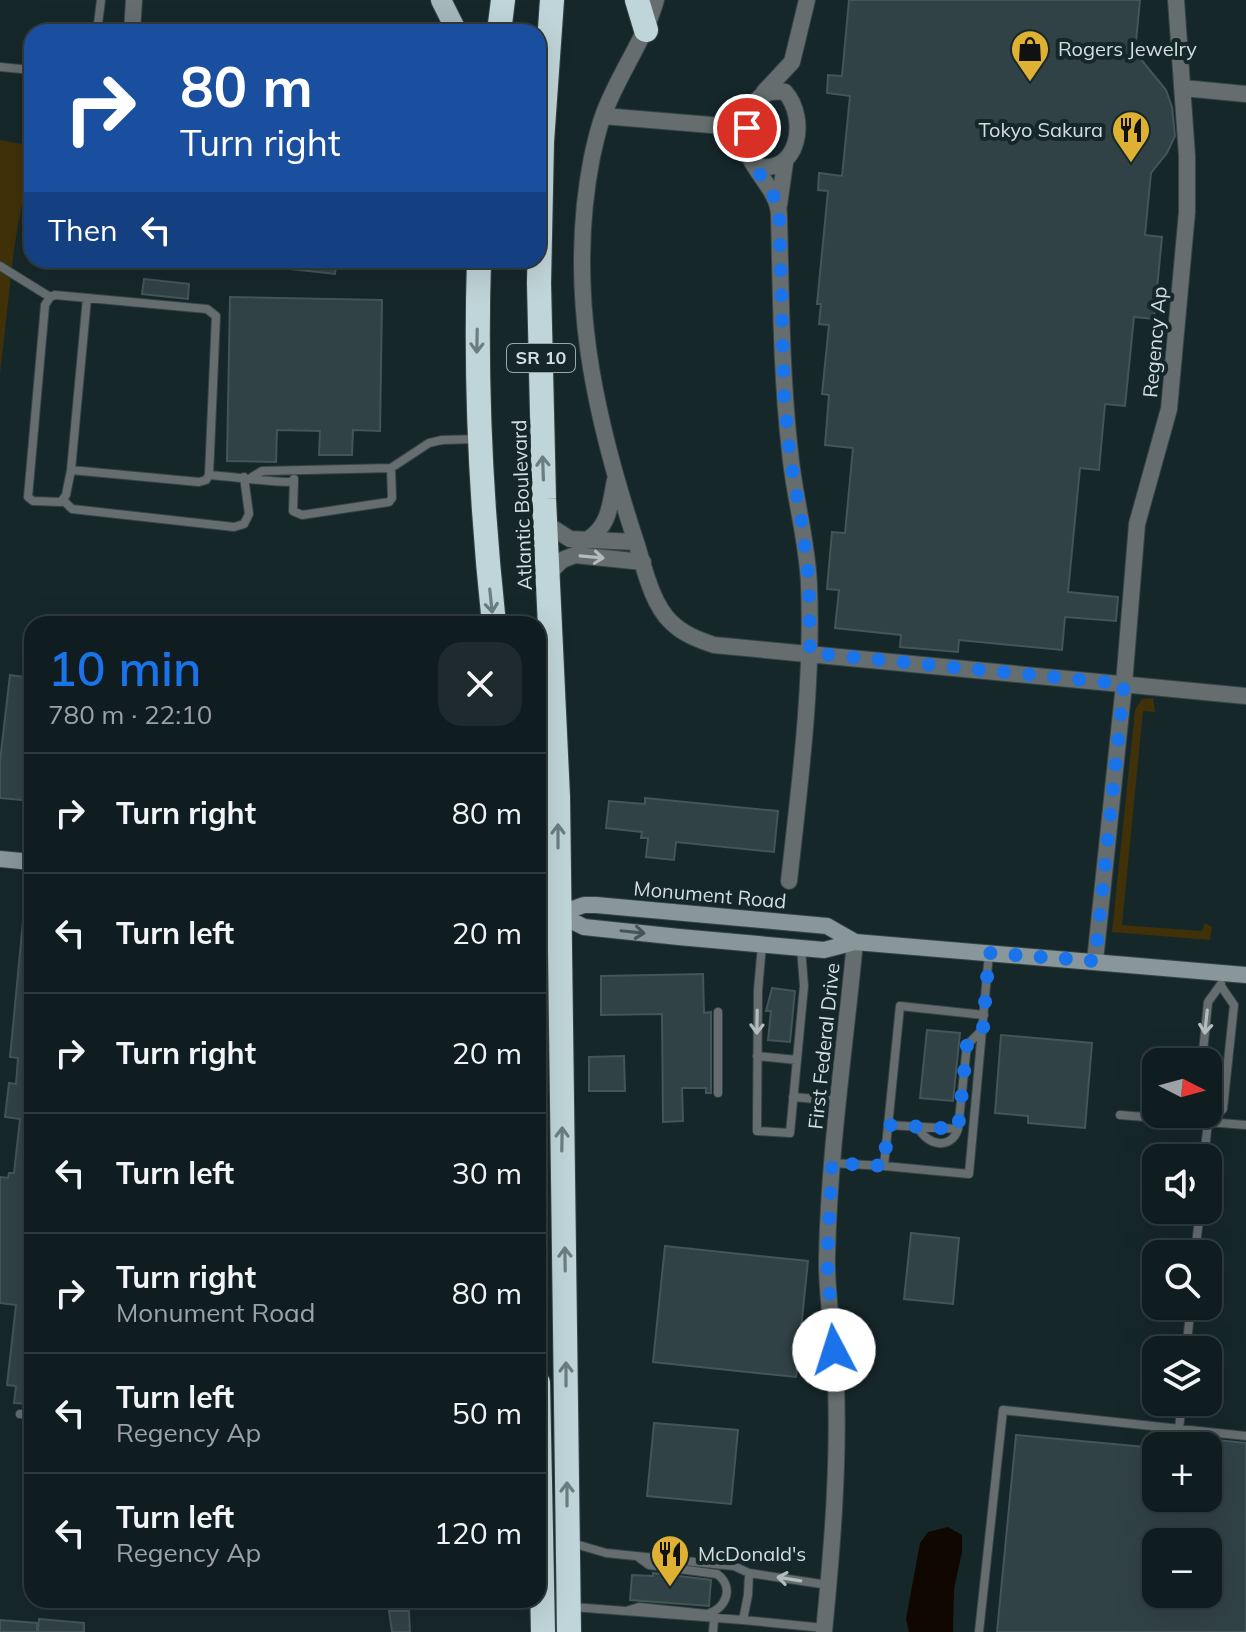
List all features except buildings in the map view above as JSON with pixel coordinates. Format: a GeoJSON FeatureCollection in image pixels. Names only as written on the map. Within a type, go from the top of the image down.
{"type":"FeatureCollection","features":[{"type":"Feature","properties":{"kind":"highway"},"geometry":{"type":"LineString","coordinates":[[500,24],[503,0]]}},
{"type":"Feature","properties":{"kind":"highway"},"geometry":{"type":"LineString","coordinates":[[637,0],[646,30]]}},
{"type":"Feature","properties":{"kind":"highway","name":"Atlantic Boulevard"},"geometry":{"type":"LineString","coordinates":[[546,94],[554,4]]}},
{"type":"Feature","properties":{"kind":"highway","name":"Atlantic Boulevard"},"geometry":{"type":"LineString","coordinates":[[479,268],[479,439],[493,616]]}},
{"type":"Feature","properties":{"kind":"highway","name":"Atlantic Boulevard"},"geometry":{"type":"LineString","coordinates":[[541,268],[545,523],[557,770],[548,913],[567,1447],[569,1632]]}},
{"type":"Feature","properties":{"kind":"highway"},"geometry":{"type":"LineString","coordinates":[[546,1415],[557,1420],[557,1441],[567,1447]]}},
{"type":"Feature","properties":{"kind":"highway"},"geometry":{"type":"LineString","coordinates":[[542,1608],[543,1632]]}},
{"type":"Feature","properties":{"kind":"main road"},"geometry":{"type":"LineString","coordinates":[[441,0],[453,24]]}},
{"type":"Feature","properties":{"kind":"main road"},"geometry":{"type":"LineString","coordinates":[[0,859],[24,861]]}},
{"type":"Feature","properties":{"kind":"main road","name":"Monument Road"},"geometry":{"type":"LineString","coordinates":[[548,913],[596,905],[827,926],[855,942]]}},
{"type":"Feature","properties":{"kind":"main road","name":"Monument Road"},"geometry":{"type":"LineString","coordinates":[[548,913],[584,927],[801,948],[824,950],[855,942],[1095,961],[1222,979],[1246,975]]}},
{"type":"Feature","properties":{"kind":"street"},"geometry":{"type":"LineString","coordinates":[[132,24],[134,0]]}},
{"type":"Feature","properties":{"kind":"street"},"geometry":{"type":"LineString","coordinates":[[656,0],[646,30],[603,116],[587,185],[584,295],[591,378],[615,478],[658,604],[670,621],[684,632],[714,645],[1246,696]]}},
{"type":"Feature","properties":{"kind":"street"},"geometry":{"type":"LineString","coordinates":[[789,881],[810,678],[809,582],[784,396],[779,205],[785,163],[791,155],[797,128],[792,62],[807,0]]}},
{"type":"Feature","properties":{"kind":"street","name":"Regency Ap"},"geometry":{"type":"LineString","coordinates":[[1095,961],[1137,524],[1170,395],[1187,212],[1183,88],[1176,0]]}},
{"type":"Feature","properties":{"kind":"street"},"geometry":{"type":"LineString","coordinates":[[779,205],[746,146],[747,128],[757,97],[792,62]]}},
{"type":"Feature","properties":{"kind":"street"},"geometry":{"type":"LineString","coordinates":[[1183,88],[1246,94]]}},
{"type":"Feature","properties":{"kind":"street"},"geometry":{"type":"LineString","coordinates":[[764,92],[785,92],[793,102]]}},
{"type":"Feature","properties":{"kind":"street"},"geometry":{"type":"LineString","coordinates":[[603,116],[747,128]]}},
{"type":"Feature","properties":{"kind":"street"},"geometry":{"type":"LineString","coordinates":[[755,166],[769,169],[785,163]]}},
{"type":"Feature","properties":{"kind":"street"},"geometry":{"type":"LineString","coordinates":[[587,540],[605,524],[615,478]]}},
{"type":"Feature","properties":{"kind":"street"},"geometry":{"type":"LineString","coordinates":[[545,523],[570,539],[636,542]]}},
{"type":"Feature","properties":{"kind":"street"},"geometry":{"type":"LineString","coordinates":[[548,574],[562,560],[575,555],[643,562]]}},
{"type":"Feature","properties":{"kind":"street","name":"First Federal Drive"},"geometry":{"type":"LineString","coordinates":[[824,1630],[836,1514],[837,1440],[827,1261],[832,1163],[855,942]]}},
{"type":"Feature","properties":{"kind":"lane"},"geometry":{"type":"LineString","coordinates":[[98,24],[101,0]]}},
{"type":"Feature","properties":{"kind":"lane"},"geometry":{"type":"LineString","coordinates":[[0,67],[24,69]]}},
{"type":"Feature","properties":{"kind":"lane"},"geometry":{"type":"LineString","coordinates":[[0,266],[50,297]]}},
{"type":"Feature","properties":{"kind":"lane"},"geometry":{"type":"LineString","coordinates":[[63,500],[33,501],[28,497],[45,305],[50,297],[207,309],[216,316],[209,475],[206,480],[199,482],[71,470]]}},
{"type":"Feature","properties":{"kind":"lane"},"geometry":{"type":"LineString","coordinates":[[63,500],[71,470],[87,298]]}},
{"type":"Feature","properties":{"kind":"lane"},"geometry":{"type":"LineString","coordinates":[[248,477],[262,471],[391,468],[429,443],[479,439]]}},
{"type":"Feature","properties":{"kind":"lane"},"geometry":{"type":"LineString","coordinates":[[295,470],[293,511],[297,514],[389,502],[392,498],[391,468]]}},
{"type":"Feature","properties":{"kind":"lane"},"geometry":{"type":"LineString","coordinates":[[209,475],[248,477],[259,482],[294,482]]}},
{"type":"Feature","properties":{"kind":"lane"},"geometry":{"type":"LineString","coordinates":[[63,500],[72,509],[234,527],[244,524],[249,514],[248,477]]}},
{"type":"Feature","properties":{"kind":"lane"},"geometry":{"type":"LineString","coordinates":[[762,944],[758,990],[757,1131],[790,1133],[804,986],[801,948]]}},
{"type":"Feature","properties":{"kind":"lane"},"geometry":{"type":"LineString","coordinates":[[832,1163],[969,1174],[989,953]]}},
{"type":"Feature","properties":{"kind":"lane"},"geometry":{"type":"LineString","coordinates":[[1203,1048],[1208,1002],[1222,979]]}},
{"type":"Feature","properties":{"kind":"lane"},"geometry":{"type":"LineString","coordinates":[[1222,979],[1234,1005],[1222,1110]]}},
{"type":"Feature","properties":{"kind":"lane"},"geometry":{"type":"LineString","coordinates":[[884,1166],[900,1006],[984,1015]]}},
{"type":"Feature","properties":{"kind":"lane"},"geometry":{"type":"LineString","coordinates":[[718,1012],[718,1093]]}},
{"type":"Feature","properties":{"kind":"lane"},"geometry":{"type":"LineString","coordinates":[[918,1127],[922,1136],[932,1143],[947,1143],[955,1138],[967,1045],[983,1028]]}},
{"type":"Feature","properties":{"kind":"lane"},"geometry":{"type":"LineString","coordinates":[[757,1056],[797,1060]]}},
{"type":"Feature","properties":{"kind":"lane"},"geometry":{"type":"LineString","coordinates":[[793,1097],[839,1101]]}},
{"type":"Feature","properties":{"kind":"lane"},"geometry":{"type":"LineString","coordinates":[[1120,1115],[1142,1116]]}},
{"type":"Feature","properties":{"kind":"lane"},"geometry":{"type":"LineString","coordinates":[[1222,1121],[1246,1125]]}},
{"type":"Feature","properties":{"kind":"lane"},"geometry":{"type":"LineString","coordinates":[[888,1125],[958,1129]]}},
{"type":"Feature","properties":{"kind":"lane"},"geometry":{"type":"LineString","coordinates":[[979,1632],[1003,1410],[1246,1436]]}},
{"type":"Feature","properties":{"kind":"lane"},"geometry":{"type":"LineString","coordinates":[[20,1414],[24,1414]]}},
{"type":"Feature","properties":{"kind":"lane"},"geometry":{"type":"LineString","coordinates":[[1179,1429],[1180,1416]]}},
{"type":"Feature","properties":{"kind":"lane"},"geometry":{"type":"LineString","coordinates":[[567,1541],[606,1553],[734,1566],[749,1573],[829,1585]]}},
{"type":"Feature","properties":{"kind":"lane"},"geometry":{"type":"LineString","coordinates":[[621,1612],[639,1607],[707,1614],[717,1611],[725,1602],[726,1587],[717,1574],[649,1565],[637,1556]]}},
{"type":"Feature","properties":{"kind":"lane"},"geometry":{"type":"LineString","coordinates":[[743,1620],[749,1573]]}},
{"type":"Feature","properties":{"kind":"lane"},"geometry":{"type":"LineString","coordinates":[[568,1606],[824,1630]]}},
{"type":"Feature","properties":{"kind":"lane"},"geometry":{"type":"LineString","coordinates":[[713,1632],[714,1620]]}},
{"type":"Feature","properties":{"kind":"shaded area"},"geometry":{"type":"Polygon","coordinates":[[[0,140],[24,144],[24,192],[14,249],[0,374],[0,140]]]}},
{"type":"Feature","properties":{"kind":"shaded area"},"geometry":{"type":"Polygon","coordinates":[[[1153,698],[1155,712],[1143,711],[1122,925],[1202,931],[1205,923],[1212,927],[1210,940],[1112,932],[1135,710],[1142,699],[1153,698]]]}},
{"type":"Feature","properties":{"kind":"shaded area"},"geometry":{"type":"Polygon","coordinates":[[[948,1527],[962,1535],[962,1552],[954,1589],[953,1632],[909,1632],[906,1619],[920,1543],[928,1532],[948,1527]]]}},
{"type":"Feature","properties":{"kind":"place","name":"Rogers Jewelry"},"geometry":{"type":"Point","coordinates":[1030,83]}},
{"type":"Feature","properties":{"kind":"place","name":"Tokyo Sakura"},"geometry":{"type":"Point","coordinates":[1131,164]}},
{"type":"Feature","properties":{"kind":"place","name":"McDonald's"},"geometry":{"type":"Point","coordinates":[670,1588]}},
{"type":"Feature","properties":{"kind":"route"},"geometry":{"type":"LineString","coordinates":[[747,128],[749,157],[779,205],[784,396],[809,582],[810,653],[1124,684],[1095,961],[989,953],[983,1028],[967,1045],[958,1129],[888,1125],[884,1166],[832,1163],[827,1261],[834,1350]]}}]}
